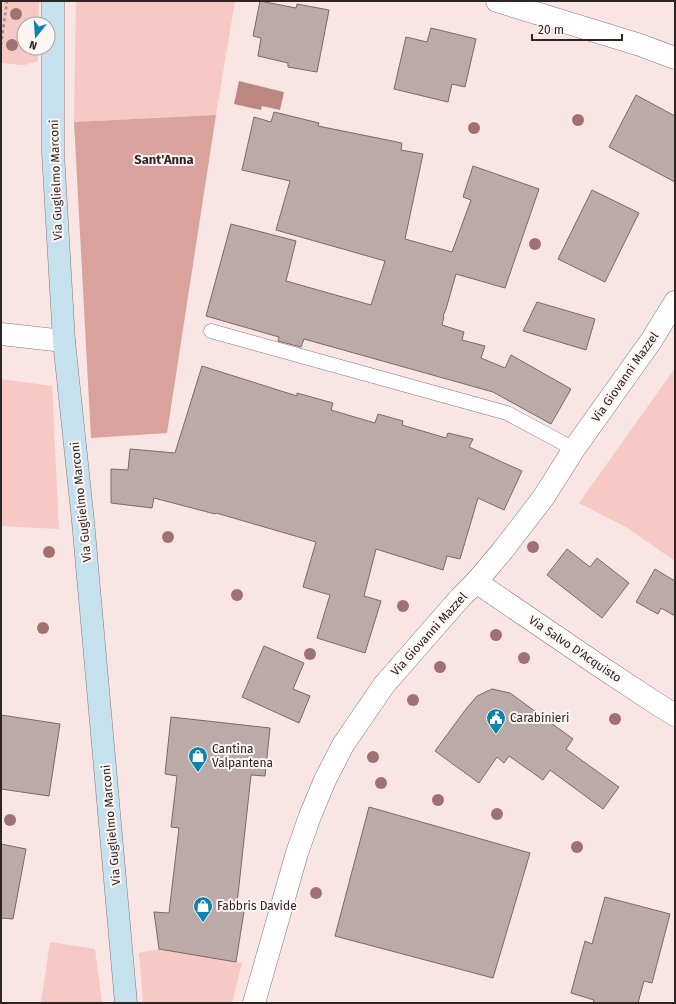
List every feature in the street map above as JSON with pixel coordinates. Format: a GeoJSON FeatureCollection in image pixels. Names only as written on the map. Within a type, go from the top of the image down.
{"type":"FeatureCollection","features":[{"type":"Feature","properties":{"kind":"street","name":"Via Guglielmo Marconi"},"geometry":{"type":"LineString","coordinates":[[53,1],[53,153],[64,341],[83,521],[126,1003]]}},
{"type":"Feature","properties":{"kind":"street"},"geometry":{"type":"LineString","coordinates":[[497,1],[640,45],[675,58]]}},
{"type":"Feature","properties":{"kind":"street","name":"Via Giovanni Mazzel"},"geometry":{"type":"LineString","coordinates":[[254,1003],[297,853],[325,780],[343,745],[384,685],[460,598],[476,582],[543,498],[574,449],[651,341],[675,302]]}},
{"type":"Feature","properties":{"kind":"street"},"geometry":{"type":"LineString","coordinates":[[1,334],[64,341]]}},
{"type":"Feature","properties":{"kind":"street","name":"Via Salvo D'Acquisto"},"geometry":{"type":"LineString","coordinates":[[476,582],[598,665],[675,715]]}},
{"type":"Feature","properties":{"kind":"lane"},"geometry":{"type":"LineString","coordinates":[[211,331],[508,413],[574,449]]}},
{"type":"Feature","properties":{"kind":"path"},"geometry":{"type":"LineString","coordinates":[[1,45],[7,1]]}},
{"type":"Feature","properties":{"kind":"shaded area"},"geometry":{"type":"Polygon","coordinates":[[[1,1],[39,1],[38,16],[16,16],[16,56],[38,56],[38,61],[24,65],[1,63],[1,1]]]}},
{"type":"Feature","properties":{"kind":"shaded area"},"geometry":{"type":"Polygon","coordinates":[[[76,1],[235,1],[216,115],[74,122],[76,1]]]}},
{"type":"Feature","properties":{"kind":"shaded area"},"geometry":{"type":"Polygon","coordinates":[[[239,81],[284,92],[280,110],[262,106],[261,110],[234,104],[239,81]]]}},
{"type":"Feature","properties":{"kind":"shaded area"},"geometry":{"type":"Polygon","coordinates":[[[216,115],[167,433],[91,438],[74,122],[216,115]]]}},
{"type":"Feature","properties":{"kind":"shaded area"},"geometry":{"type":"Polygon","coordinates":[[[675,368],[675,561],[626,527],[579,503],[675,368]]]}},
{"type":"Feature","properties":{"kind":"shaded area"},"geometry":{"type":"Polygon","coordinates":[[[1,379],[52,386],[59,529],[1,526],[1,379]]]}},
{"type":"Feature","properties":{"kind":"shaded area"},"geometry":{"type":"Polygon","coordinates":[[[50,942],[95,949],[102,1003],[41,1003],[50,942]]]}},
{"type":"Feature","properties":{"kind":"shaded area"},"geometry":{"type":"Polygon","coordinates":[[[159,949],[242,963],[232,1003],[143,1003],[139,953],[159,949]]]}},
{"type":"Feature","properties":{"kind":"building"},"geometry":{"type":"Polygon","coordinates":[[[260,1],[296,8],[297,4],[329,10],[317,72],[288,67],[288,63],[258,56],[261,38],[253,36],[260,1]]]}},
{"type":"Feature","properties":{"kind":"building"},"geometry":{"type":"Polygon","coordinates":[[[431,28],[476,39],[465,87],[452,84],[448,102],[394,89],[406,37],[427,42],[431,28]]]}},
{"type":"Feature","properties":{"kind":"building"},"geometry":{"type":"Polygon","coordinates":[[[636,95],[675,116],[675,182],[609,147],[636,95]]]}},
{"type":"Feature","properties":{"kind":"building"},"geometry":{"type":"Polygon","coordinates":[[[274,112],[319,123],[318,126],[402,143],[401,150],[423,154],[405,239],[452,252],[471,200],[463,197],[473,166],[539,189],[505,288],[456,274],[443,316],[442,325],[464,332],[462,340],[485,346],[481,358],[505,368],[511,355],[571,389],[551,424],[493,392],[304,339],[301,347],[278,341],[279,337],[206,316],[231,224],[296,241],[286,281],[371,305],[385,261],[276,230],[290,181],[242,170],[254,117],[271,122],[274,112]]]}},
{"type":"Feature","properties":{"kind":"building"},"geometry":{"type":"Polygon","coordinates":[[[592,190],[639,213],[605,282],[558,259],[592,190]]]}},
{"type":"Feature","properties":{"kind":"building"},"geometry":{"type":"Polygon","coordinates":[[[537,302],[595,319],[586,350],[523,331],[537,302]]]}},
{"type":"Feature","properties":{"kind":"building"},"geometry":{"type":"Polygon","coordinates":[[[202,366],[297,396],[297,393],[333,403],[331,410],[375,423],[378,414],[403,421],[402,425],[446,438],[448,433],[473,439],[469,447],[522,471],[504,510],[478,498],[460,559],[447,556],[443,570],[376,549],[364,596],[381,601],[365,653],[317,638],[330,595],[303,587],[316,542],[216,513],[215,514],[154,498],[152,508],[111,503],[111,469],[128,470],[130,449],[175,453],[202,366]]]}},
{"type":"Feature","properties":{"kind":"building"},"geometry":{"type":"Polygon","coordinates":[[[567,549],[590,567],[597,558],[629,583],[602,618],[547,575],[567,549]]]}},
{"type":"Feature","properties":{"kind":"building"},"geometry":{"type":"Polygon","coordinates":[[[655,569],[675,581],[675,616],[661,608],[658,614],[636,602],[655,569]]]}},
{"type":"Feature","properties":{"kind":"building"},"geometry":{"type":"Polygon","coordinates":[[[264,646],[304,663],[293,689],[310,696],[299,723],[242,697],[264,646]]]}},
{"type":"Feature","properties":{"kind":"building"},"geometry":{"type":"Polygon","coordinates":[[[492,689],[510,693],[573,739],[566,749],[619,787],[603,809],[550,770],[543,780],[509,756],[504,763],[497,757],[479,783],[435,751],[477,696],[492,689]]]}},
{"type":"Feature","properties":{"kind":"building"},"geometry":{"type":"Polygon","coordinates":[[[1,715],[60,724],[49,796],[1,789],[1,715]]]}},
{"type":"Feature","properties":{"kind":"building"},"geometry":{"type":"Polygon","coordinates":[[[171,717],[270,728],[265,776],[251,775],[237,904],[245,905],[236,962],[159,949],[154,912],[169,913],[179,828],[171,827],[177,776],[165,774],[171,717]]]}},
{"type":"Feature","properties":{"kind":"building"},"geometry":{"type":"Polygon","coordinates":[[[369,807],[530,853],[493,978],[335,936],[369,807]]]}},
{"type":"Feature","properties":{"kind":"building"},"geometry":{"type":"Polygon","coordinates":[[[1,844],[26,849],[13,919],[1,918],[1,844]]]}},
{"type":"Feature","properties":{"kind":"building"},"geometry":{"type":"Polygon","coordinates":[[[605,897],[670,914],[652,983],[644,981],[638,1003],[593,1003],[594,1000],[571,993],[585,941],[592,944],[605,897]]]}},
{"type":"Feature","properties":{"kind":"place","name":"Carabinieri"},"geometry":{"type":"Point","coordinates":[496,735]}},
{"type":"Feature","properties":{"kind":"place","name":"Cantina Valpantena"},"geometry":{"type":"Point","coordinates":[198,773]}},
{"type":"Feature","properties":{"kind":"place","name":"Fabbris Davide"},"geometry":{"type":"Point","coordinates":[203,923]}},
{"type":"Feature","properties":{"kind":"district","name":"Sant'Anna"},"geometry":{"type":"Point","coordinates":[164,159]}}]}
